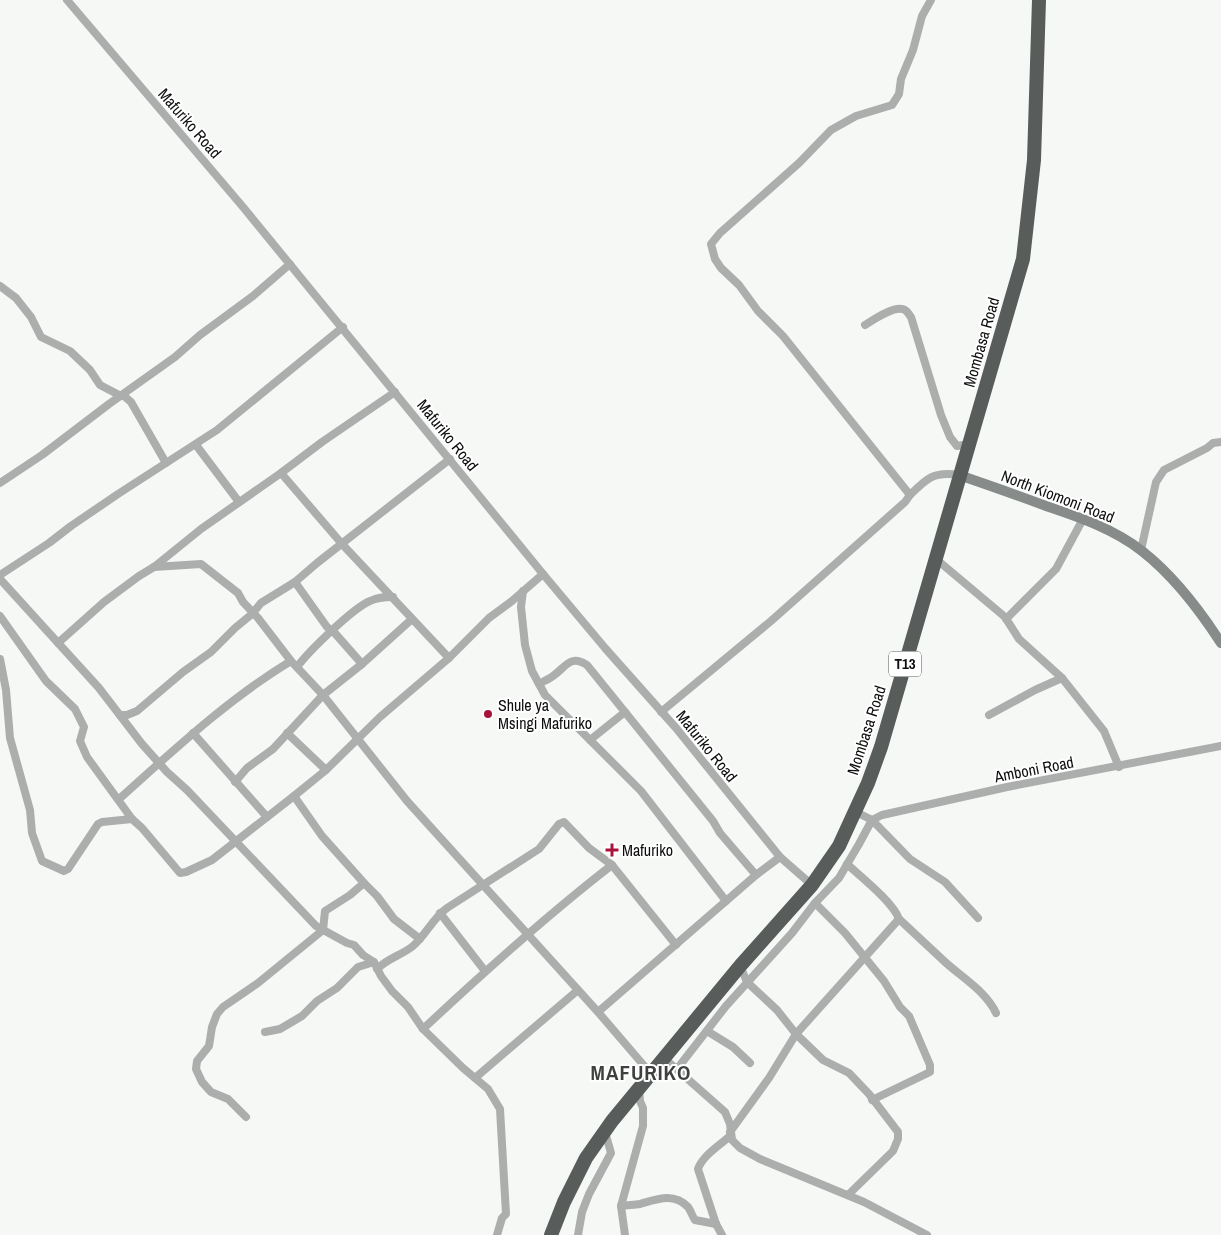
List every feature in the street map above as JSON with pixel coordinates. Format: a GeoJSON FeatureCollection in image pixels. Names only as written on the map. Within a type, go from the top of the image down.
{"type":"FeatureCollection","features":[{"type":"Feature","properties":{"kind":"highway","name":"Mombasa Road"},"geometry":{"type":"LineString","coordinates":[[551,1235],[564,1202],[586,1158],[639,1089],[740,966],[812,884],[839,846],[856,812],[881,747],[959,475],[997,354],[1023,259],[1034,160],[1039,0]]}},
{"type":"Feature","properties":{"kind":"main road","name":"North Kiomoni Road"},"geometry":{"type":"LineString","coordinates":[[959,475],[1083,519],[1109,531],[1141,550],[1176,582],[1202,614],[1221,643]]}},
{"type":"Feature","properties":{"kind":"street","name":"Mafuriko Road"},"geometry":{"type":"LineString","coordinates":[[67,0],[343,327],[543,574],[676,728],[780,857],[812,884]]}},
{"type":"Feature","properties":{"kind":"street"},"geometry":{"type":"LineString","coordinates":[[910,495],[783,336],[758,311],[739,284],[721,268],[715,259],[711,244],[720,233],[799,163],[831,130],[856,116],[892,105],[899,94],[901,79],[913,50],[922,16],[931,0]]}},
{"type":"Feature","properties":{"kind":"street"},"geometry":{"type":"LineString","coordinates":[[0,484],[175,357],[200,335],[253,296],[290,264]]}},
{"type":"Feature","properties":{"kind":"street"},"geometry":{"type":"LineString","coordinates":[[0,286],[16,298],[31,317],[41,337],[75,355],[90,370],[100,385],[122,395],[131,402],[166,463]]}},
{"type":"Feature","properties":{"kind":"street"},"geometry":{"type":"LineString","coordinates":[[865,325],[897,309],[907,311],[911,317],[941,415],[950,437],[958,446],[969,444]]}},
{"type":"Feature","properties":{"kind":"street"},"geometry":{"type":"LineString","coordinates":[[0,575],[166,463],[196,446],[238,414],[343,327]]}},
{"type":"Feature","properties":{"kind":"street"},"geometry":{"type":"LineString","coordinates":[[58,643],[104,602],[138,576],[154,567],[239,502],[395,392]]}},
{"type":"Feature","properties":{"kind":"street"},"geometry":{"type":"LineString","coordinates":[[1141,550],[1156,482],[1164,470],[1213,443],[1221,442]]}},
{"type":"Feature","properties":{"kind":"street"},"geometry":{"type":"LineString","coordinates":[[196,446],[239,502]]}},
{"type":"Feature","properties":{"kind":"street"},"geometry":{"type":"LineString","coordinates":[[120,715],[127,715],[137,711],[183,672],[211,652],[252,614],[261,602],[295,582],[450,459]]}},
{"type":"Feature","properties":{"kind":"street"},"geometry":{"type":"LineString","coordinates":[[661,712],[771,621],[930,478],[944,473],[959,475]]}},
{"type":"Feature","properties":{"kind":"street"},"geometry":{"type":"LineString","coordinates":[[281,474],[342,544],[449,658]]}},
{"type":"Feature","properties":{"kind":"street"},"geometry":{"type":"LineString","coordinates":[[1006,620],[1056,569],[1083,519]]}},
{"type":"Feature","properties":{"kind":"street"},"geometry":{"type":"LineString","coordinates":[[936,559],[1006,620],[1019,639],[1062,678],[1104,731],[1120,767]]}},
{"type":"Feature","properties":{"kind":"street"},"geometry":{"type":"LineString","coordinates":[[154,567],[201,564],[236,591],[252,614],[258,618],[291,660],[323,695],[407,801],[598,1012],[652,1075]]}},
{"type":"Feature","properties":{"kind":"street"},"geometry":{"type":"LineString","coordinates":[[0,616],[46,681],[75,709],[84,725],[80,741],[87,757],[132,819],[180,873],[212,860],[326,770],[380,717],[449,658],[489,618],[543,574]]}},
{"type":"Feature","properties":{"kind":"street"},"geometry":{"type":"LineString","coordinates":[[0,579],[98,688],[167,772],[188,790],[316,926],[354,945],[376,965],[392,991],[408,1007],[423,1029],[488,1089],[500,1109],[506,1214],[502,1218],[497,1235]]}},
{"type":"Feature","properties":{"kind":"street"},"geometry":{"type":"LineString","coordinates":[[295,582],[326,626],[333,631],[362,664]]}},
{"type":"Feature","properties":{"kind":"street"},"geometry":{"type":"LineString","coordinates":[[523,591],[521,607],[525,645],[532,671],[545,695],[641,792],[726,901]]}},
{"type":"Feature","properties":{"kind":"street"},"geometry":{"type":"LineString","coordinates":[[297,666],[333,631],[368,601],[393,597]]}},
{"type":"Feature","properties":{"kind":"street"},"geometry":{"type":"LineString","coordinates":[[235,782],[247,768],[272,749],[323,695],[362,664],[412,619]]}},
{"type":"Feature","properties":{"kind":"street"},"geometry":{"type":"LineString","coordinates":[[0,659],[6,690],[10,738],[30,810],[32,833],[42,861],[64,871],[68,869],[98,824],[132,819]]}},
{"type":"Feature","properties":{"kind":"street"},"geometry":{"type":"LineString","coordinates":[[119,799],[193,733],[229,704],[291,660]]}},
{"type":"Feature","properties":{"kind":"street"},"geometry":{"type":"LineString","coordinates":[[539,684],[573,661],[579,660],[586,666],[756,875]]}},
{"type":"Feature","properties":{"kind":"street"},"geometry":{"type":"LineString","coordinates":[[989,715],[1035,690],[1062,678]]}},
{"type":"Feature","properties":{"kind":"street"},"geometry":{"type":"LineString","coordinates":[[590,740],[625,712]]}},
{"type":"Feature","properties":{"kind":"street"},"geometry":{"type":"LineString","coordinates":[[193,733],[267,817]]}},
{"type":"Feature","properties":{"kind":"street"},"geometry":{"type":"LineString","coordinates":[[287,733],[326,770]]}},
{"type":"Feature","properties":{"kind":"street","name":"Amboni Road"},"geometry":{"type":"LineString","coordinates":[[872,820],[882,815],[988,792],[1221,746]]}},
{"type":"Feature","properties":{"kind":"street"},"geometry":{"type":"LineString","coordinates":[[294,796],[322,836],[377,896],[394,919],[420,939]]}},
{"type":"Feature","properties":{"kind":"street"},"geometry":{"type":"LineString","coordinates":[[856,812],[872,820],[910,858],[945,882],[978,918]]}},
{"type":"Feature","properties":{"kind":"street"},"geometry":{"type":"LineString","coordinates":[[677,1069],[726,1006],[839,878],[872,820]]}},
{"type":"Feature","properties":{"kind":"street"},"geometry":{"type":"LineString","coordinates":[[265,1032],[280,1029],[302,1016],[317,1001],[337,988],[354,970],[376,965],[406,951],[420,939],[440,913],[540,849],[559,824],[564,822],[588,848],[612,865],[676,945]]}},
{"type":"Feature","properties":{"kind":"street"},"geometry":{"type":"LineString","coordinates":[[598,1012],[756,875],[780,857]]}},
{"type":"Feature","properties":{"kind":"street"},"geometry":{"type":"LineString","coordinates":[[847,864],[875,890],[897,913],[899,918],[992,1004],[996,1013]]}},
{"type":"Feature","properties":{"kind":"street"},"geometry":{"type":"LineString","coordinates":[[423,1029],[485,971],[612,865]]}},
{"type":"Feature","properties":{"kind":"street"},"geometry":{"type":"LineString","coordinates":[[246,1117],[228,1099],[211,1092],[202,1082],[196,1069],[197,1061],[209,1046],[217,1014],[223,1007],[258,983],[323,930],[325,911],[350,895],[364,883]]}},
{"type":"Feature","properties":{"kind":"street"},"geometry":{"type":"LineString","coordinates":[[815,903],[866,956],[900,1008],[909,1016],[931,1068],[927,1074],[872,1100]]}},
{"type":"Feature","properties":{"kind":"street"},"geometry":{"type":"LineString","coordinates":[[440,913],[485,971]]}},
{"type":"Feature","properties":{"kind":"street"},"geometry":{"type":"LineString","coordinates":[[722,1235],[716,1224],[699,1173],[699,1166],[730,1134],[769,1078],[796,1034],[899,918]]}},
{"type":"Feature","properties":{"kind":"street"},"geometry":{"type":"LineString","coordinates":[[740,966],[747,982],[777,1010],[796,1034],[823,1060],[849,1073],[870,1094],[872,1100],[898,1132],[898,1139],[893,1152],[848,1195]]}},
{"type":"Feature","properties":{"kind":"street"},"geometry":{"type":"LineString","coordinates":[[475,1078],[578,990]]}},
{"type":"Feature","properties":{"kind":"street"},"geometry":{"type":"LineString","coordinates":[[707,1031],[733,1047],[750,1063]]}},
{"type":"Feature","properties":{"kind":"street"},"geometry":{"type":"LineString","coordinates":[[665,1059],[725,1112],[730,1124],[730,1134],[735,1144],[740,1148],[760,1159],[848,1195],[927,1235]]}},
{"type":"Feature","properties":{"kind":"street"},"geometry":{"type":"LineString","coordinates":[[624,1235],[621,1206],[643,1126],[643,1108],[640,1102],[639,1089]]}},
{"type":"Feature","properties":{"kind":"street"},"geometry":{"type":"LineString","coordinates":[[578,1235],[582,1212],[589,1194],[611,1153],[605,1132]]}},
{"type":"Feature","properties":{"kind":"street"},"geometry":{"type":"LineString","coordinates":[[621,1206],[671,1197],[686,1205],[696,1220],[716,1224]]}},
{"type":"Feature","properties":{"kind":"place","name":"Shule ya Msingi Mafuriko"},"geometry":{"type":"Point","coordinates":[488,714]}},
{"type":"Feature","properties":{"kind":"place","name":"Mafuriko"},"geometry":{"type":"Point","coordinates":[612,850]}},
{"type":"Feature","properties":{"kind":"district","name":"MAFURIKO"},"geometry":{"type":"Point","coordinates":[641,1073]}}]}
